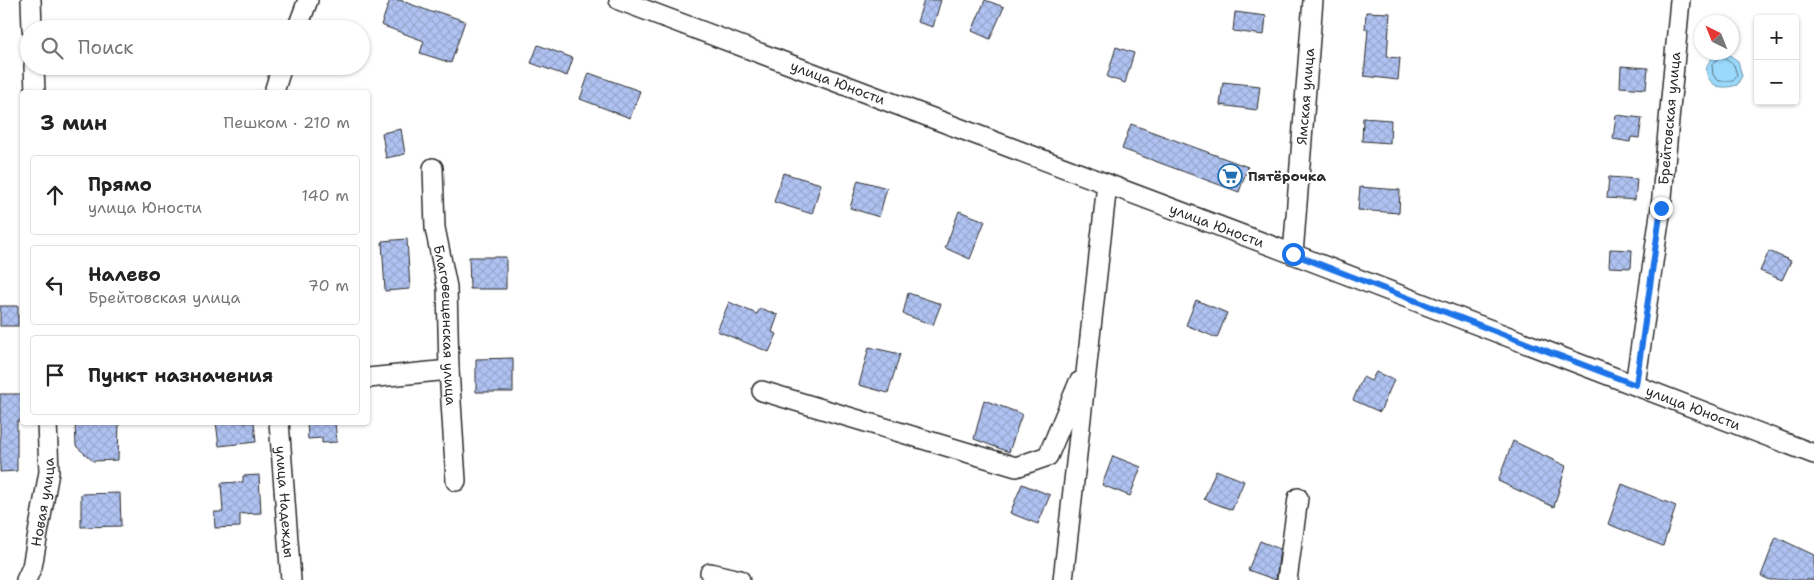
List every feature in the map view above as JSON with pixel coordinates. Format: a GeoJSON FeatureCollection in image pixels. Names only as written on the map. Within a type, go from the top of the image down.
{"type":"FeatureCollection","features":[{"type":"Feature","properties":{"kind":"street"},"geometry":{"type":"LineString","coordinates":[[31,0],[32,20]]}},
{"type":"Feature","properties":{"kind":"street"},"geometry":{"type":"LineString","coordinates":[[300,20],[308,0]]}},
{"type":"Feature","properties":{"kind":"street","name":"улица Юности"},"geometry":{"type":"LineString","coordinates":[[619,0],[1293,254],[1814,454]]}},
{"type":"Feature","properties":{"kind":"street","name":"Ямская улица"},"geometry":{"type":"LineString","coordinates":[[1293,254],[1313,0]]}},
{"type":"Feature","properties":{"kind":"street","name":"Брейтовская улица"},"geometry":{"type":"LineString","coordinates":[[1636,385],[1661,208],[1680,0]]}},
{"type":"Feature","properties":{"kind":"street"},"geometry":{"type":"LineString","coordinates":[[34,75],[34,90]]}},
{"type":"Feature","properties":{"kind":"street"},"geometry":{"type":"LineString","coordinates":[[275,90],[279,75]]}},
{"type":"Feature","properties":{"kind":"street","name":"Благовещенская улица"},"geometry":{"type":"LineString","coordinates":[[433,168],[435,228],[446,287],[456,481]]}},
{"type":"Feature","properties":{"kind":"street"},"geometry":{"type":"LineString","coordinates":[[1063,580],[1108,184]]}},
{"type":"Feature","properties":{"kind":"street"},"geometry":{"type":"LineString","coordinates":[[762,391],[1016,467],[1048,456],[1087,365]]}},
{"type":"Feature","properties":{"kind":"street"},"geometry":{"type":"LineString","coordinates":[[370,378],[449,370]]}},
{"type":"Feature","properties":{"kind":"street","name":"Новая улица"},"geometry":{"type":"LineString","coordinates":[[26,580],[32,567],[48,472],[47,425]]}},
{"type":"Feature","properties":{"kind":"street","name":"улица Надежды"},"geometry":{"type":"LineString","coordinates":[[279,425],[292,580]]}},
{"type":"Feature","properties":{"kind":"street"},"geometry":{"type":"LineString","coordinates":[[1286,580],[1298,498]]}},
{"type":"Feature","properties":{"kind":"street"},"geometry":{"type":"LineString","coordinates":[[710,573],[740,580]]}},
{"type":"Feature","properties":{"kind":"water"},"geometry":{"type":"Polygon","coordinates":[[[1710,61],[1738,61],[1742,76],[1737,85],[1719,87],[1714,84],[1709,79],[1706,69],[1710,61]]]}},
{"type":"Feature","properties":{"kind":"building"},"geometry":{"type":"Polygon","coordinates":[[[390,0],[400,0],[434,13],[435,11],[465,21],[451,63],[420,53],[424,41],[381,25],[390,0]]]}},
{"type":"Feature","properties":{"kind":"building"},"geometry":{"type":"Polygon","coordinates":[[[924,0],[941,0],[933,27],[917,22],[924,0]]]}},
{"type":"Feature","properties":{"kind":"building"},"geometry":{"type":"Polygon","coordinates":[[[985,0],[1004,7],[990,39],[972,31],[985,0]]]}},
{"type":"Feature","properties":{"kind":"building"},"geometry":{"type":"Polygon","coordinates":[[[1235,12],[1266,16],[1264,35],[1233,31],[1235,12]]]}},
{"type":"Feature","properties":{"kind":"building"},"geometry":{"type":"Polygon","coordinates":[[[1366,12],[1390,13],[1387,57],[1400,58],[1398,80],[1364,76],[1368,29],[1365,29],[1366,12]]]}},
{"type":"Feature","properties":{"kind":"building"},"geometry":{"type":"Polygon","coordinates":[[[538,45],[573,58],[567,76],[531,63],[538,45]]]}},
{"type":"Feature","properties":{"kind":"building"},"geometry":{"type":"Polygon","coordinates":[[[1116,47],[1134,53],[1125,83],[1107,77],[1116,47]]]}},
{"type":"Feature","properties":{"kind":"building"},"geometry":{"type":"Polygon","coordinates":[[[1621,66],[1648,68],[1646,89],[1620,87],[1621,66]]]}},
{"type":"Feature","properties":{"kind":"building"},"geometry":{"type":"Polygon","coordinates":[[[589,73],[640,91],[630,118],[580,99],[589,73]]]}},
{"type":"Feature","properties":{"kind":"building"},"geometry":{"type":"Polygon","coordinates":[[[1223,82],[1260,86],[1257,110],[1220,105],[1223,82]]]}},
{"type":"Feature","properties":{"kind":"building"},"geometry":{"type":"Polygon","coordinates":[[[1616,115],[1642,118],[1639,138],[1631,137],[1630,142],[1613,139],[1616,115]]]}},
{"type":"Feature","properties":{"kind":"building"},"geometry":{"type":"Polygon","coordinates":[[[1363,118],[1391,120],[1390,143],[1362,141],[1363,118]]]}},
{"type":"Feature","properties":{"kind":"building"},"geometry":{"type":"Polygon","coordinates":[[[1131,124],[1248,167],[1239,192],[1122,149],[1131,124]]]}},
{"type":"Feature","properties":{"kind":"building"},"geometry":{"type":"Polygon","coordinates":[[[401,129],[405,154],[386,158],[382,133],[401,129]]]}},
{"type":"Feature","properties":{"kind":"building"},"geometry":{"type":"Polygon","coordinates":[[[783,173],[821,184],[812,214],[774,202],[783,173]]]}},
{"type":"Feature","properties":{"kind":"building"},"geometry":{"type":"Polygon","coordinates":[[[1609,177],[1637,179],[1635,200],[1607,198],[1609,177]]]}},
{"type":"Feature","properties":{"kind":"building"},"geometry":{"type":"Polygon","coordinates":[[[858,180],[887,188],[879,217],[850,208],[858,180]]]}},
{"type":"Feature","properties":{"kind":"building"},"geometry":{"type":"Polygon","coordinates":[[[1360,187],[1400,190],[1399,213],[1358,210],[1360,187]]]}},
{"type":"Feature","properties":{"kind":"building"},"geometry":{"type":"Polygon","coordinates":[[[959,211],[985,221],[970,259],[945,248],[959,211]]]}},
{"type":"Feature","properties":{"kind":"building"},"geometry":{"type":"Polygon","coordinates":[[[407,239],[410,289],[385,291],[382,241],[407,239]]]}},
{"type":"Feature","properties":{"kind":"building"},"geometry":{"type":"Polygon","coordinates":[[[1610,249],[1632,250],[1631,268],[1609,267],[1610,249]]]}},
{"type":"Feature","properties":{"kind":"building"},"geometry":{"type":"Polygon","coordinates":[[[1769,251],[1791,261],[1782,280],[1760,271],[1769,251]]]}},
{"type":"Feature","properties":{"kind":"building"},"geometry":{"type":"Polygon","coordinates":[[[469,257],[506,257],[506,289],[470,289],[469,257]]]}},
{"type":"Feature","properties":{"kind":"building"},"geometry":{"type":"Polygon","coordinates":[[[908,293],[941,304],[933,325],[903,314],[908,293]]]}},
{"type":"Feature","properties":{"kind":"building"},"geometry":{"type":"Polygon","coordinates":[[[1196,300],[1227,313],[1217,338],[1186,325],[1196,300]]]}},
{"type":"Feature","properties":{"kind":"building"},"geometry":{"type":"Polygon","coordinates":[[[729,302],[757,314],[760,308],[778,315],[772,332],[777,334],[769,352],[717,331],[729,302]]]}},
{"type":"Feature","properties":{"kind":"building"},"geometry":{"type":"Polygon","coordinates":[[[0,306],[18,306],[18,326],[0,326],[0,306]]]}},
{"type":"Feature","properties":{"kind":"building"},"geometry":{"type":"Polygon","coordinates":[[[869,347],[900,354],[888,393],[859,385],[869,347]]]}},
{"type":"Feature","properties":{"kind":"building"},"geometry":{"type":"Polygon","coordinates":[[[513,358],[513,392],[476,392],[476,359],[513,358]]]}},
{"type":"Feature","properties":{"kind":"building"},"geometry":{"type":"Polygon","coordinates":[[[1376,372],[1394,380],[1380,412],[1353,400],[1363,377],[1371,381],[1376,372]]]}},
{"type":"Feature","properties":{"kind":"building"},"geometry":{"type":"Polygon","coordinates":[[[0,394],[20,394],[20,421],[17,421],[17,471],[0,472],[0,394]]]}},
{"type":"Feature","properties":{"kind":"building"},"geometry":{"type":"Polygon","coordinates":[[[984,400],[1022,414],[1009,452],[974,439],[984,400]]]}},
{"type":"Feature","properties":{"kind":"building"},"geometry":{"type":"Polygon","coordinates":[[[75,425],[119,425],[118,460],[93,461],[76,446],[75,425]]]}},
{"type":"Feature","properties":{"kind":"building"},"geometry":{"type":"Polygon","coordinates":[[[216,425],[254,425],[256,442],[219,446],[216,425]]]}},
{"type":"Feature","properties":{"kind":"building"},"geometry":{"type":"Polygon","coordinates":[[[307,425],[335,425],[337,442],[322,443],[322,438],[308,439],[307,425]]]}},
{"type":"Feature","properties":{"kind":"building"},"geometry":{"type":"Polygon","coordinates":[[[1513,441],[1566,466],[1554,507],[1498,481],[1513,441]]]}},
{"type":"Feature","properties":{"kind":"building"},"geometry":{"type":"Polygon","coordinates":[[[1113,456],[1141,467],[1130,496],[1102,485],[1113,456]]]}},
{"type":"Feature","properties":{"kind":"building"},"geometry":{"type":"Polygon","coordinates":[[[1216,470],[1244,481],[1232,510],[1204,499],[1216,470]]]}},
{"type":"Feature","properties":{"kind":"building"},"geometry":{"type":"Polygon","coordinates":[[[259,475],[261,513],[240,514],[240,527],[215,528],[214,512],[223,512],[221,483],[243,482],[243,476],[259,475]]]}},
{"type":"Feature","properties":{"kind":"building"},"geometry":{"type":"Polygon","coordinates":[[[1022,484],[1050,495],[1038,524],[1010,513],[1022,484]]]}},
{"type":"Feature","properties":{"kind":"building"},"geometry":{"type":"Polygon","coordinates":[[[1622,484],[1676,506],[1663,546],[1608,524],[1622,484]]]}},
{"type":"Feature","properties":{"kind":"building"},"geometry":{"type":"Polygon","coordinates":[[[120,493],[121,526],[81,527],[81,494],[120,493]]]}},
{"type":"Feature","properties":{"kind":"building"},"geometry":{"type":"Polygon","coordinates":[[[1776,537],[1814,555],[1814,580],[1770,580],[1761,576],[1776,537]]]}},
{"type":"Feature","properties":{"kind":"building"},"geometry":{"type":"Polygon","coordinates":[[[1260,541],[1280,549],[1276,580],[1248,570],[1260,541]]]}},
{"type":"Feature","properties":{"kind":"place","name":"Пятёрочка"},"geometry":{"type":"Point","coordinates":[1230,176]}},
{"type":"Feature","properties":{"kind":"route"},"geometry":{"type":"LineString","coordinates":[[1293,254],[1636,385],[1661,208]]}}]}
